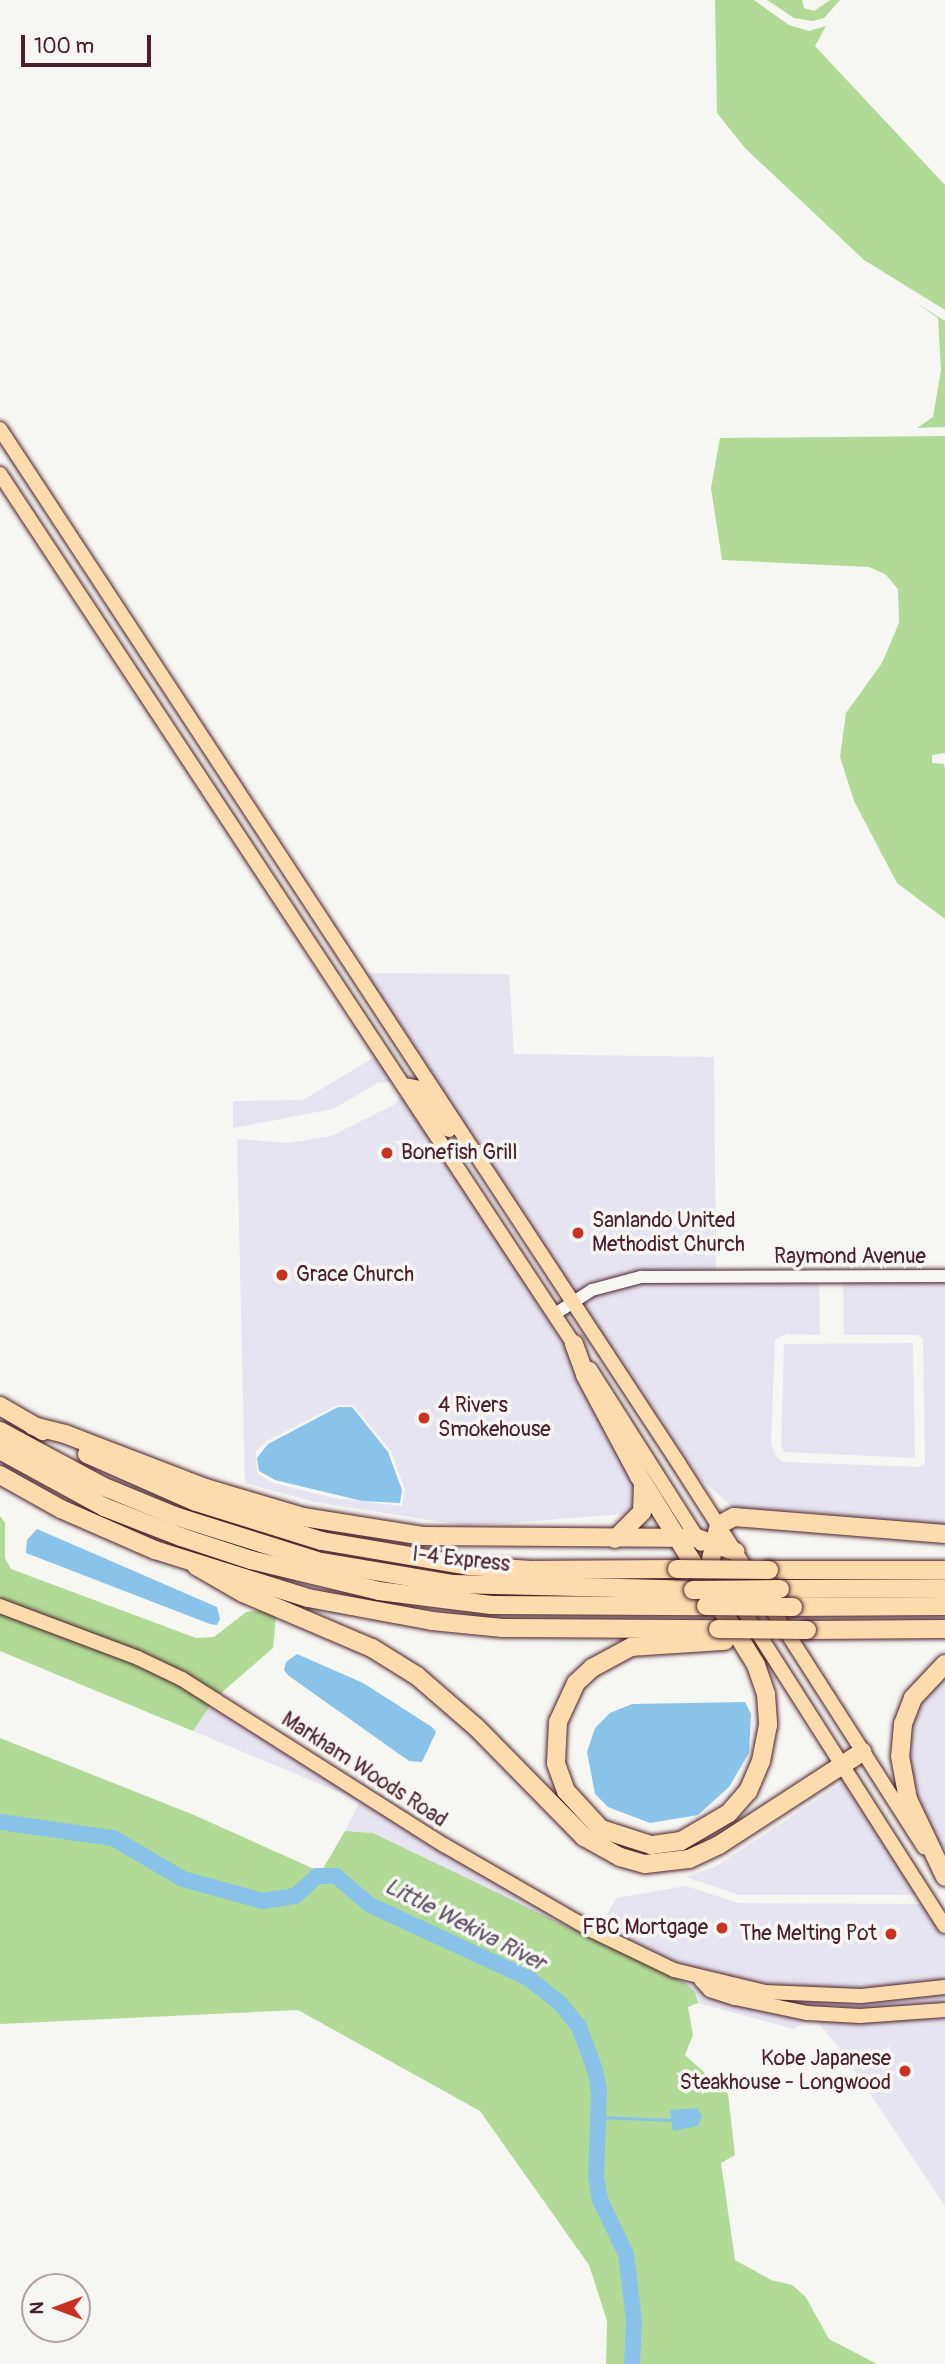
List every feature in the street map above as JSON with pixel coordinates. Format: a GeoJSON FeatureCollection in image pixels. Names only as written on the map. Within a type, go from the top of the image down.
{"type":"FeatureCollection","features":[{"type":"Feature","properties":{"kind":"highway"},"geometry":{"type":"LineString","coordinates":[[574,1345],[585,1375],[643,1484],[674,1538],[756,1665],[766,1694],[768,1725],[761,1761],[748,1791],[729,1813],[681,1841],[651,1845],[601,1829],[566,1791],[556,1762],[558,1722],[576,1684],[592,1668],[631,1647],[722,1635],[807,1630],[945,1629]]}},
{"type":"Feature","properties":{"kind":"highway"},"geometry":{"type":"LineString","coordinates":[[0,1406],[33,1426],[185,1498],[322,1541],[470,1566],[531,1570],[945,1570]]}},
{"type":"Feature","properties":{"kind":"highway"},"geometry":{"type":"LineString","coordinates":[[33,1426],[65,1434],[206,1488],[303,1517],[423,1536],[674,1538],[709,1534],[734,1517],[945,1534]]}},
{"type":"Feature","properties":{"kind":"highway","name":"I-4 Express"},"geometry":{"type":"LineString","coordinates":[[0,1430],[138,1501],[321,1562],[453,1584],[693,1590],[945,1588]]}},
{"type":"Feature","properties":{"kind":"highway","name":"I-4 Express"},"geometry":{"type":"LineString","coordinates":[[0,1450],[104,1507],[181,1537],[251,1560],[379,1591],[491,1605],[945,1606]]}},
{"type":"Feature","properties":{"kind":"highway"},"geometry":{"type":"LineString","coordinates":[[0,1475],[61,1509],[196,1566],[308,1598],[432,1621],[570,1630],[722,1635]]}},
{"type":"Feature","properties":{"kind":"highway"},"geometry":{"type":"LineString","coordinates":[[615,1539],[642,1513],[643,1484]]}},
{"type":"Feature","properties":{"kind":"highway"},"geometry":{"type":"LineString","coordinates":[[709,1534],[736,1552]]}},
{"type":"Feature","properties":{"kind":"highway"},"geometry":{"type":"LineString","coordinates":[[709,1534],[711,1559]]}},
{"type":"Feature","properties":{"kind":"highway"},"geometry":{"type":"LineString","coordinates":[[196,1566],[243,1593],[372,1648],[417,1676],[477,1728],[584,1837],[620,1857],[645,1864],[689,1859],[719,1845],[862,1752]]}},
{"type":"Feature","properties":{"kind":"highway"},"geometry":{"type":"LineString","coordinates":[[945,1664],[913,1698],[903,1724],[900,1756],[908,1799],[945,1879]]}},
{"type":"Feature","properties":{"kind":"main road"},"geometry":{"type":"LineString","coordinates":[[0,429],[627,1385],[709,1534]]}},
{"type":"Feature","properties":{"kind":"main road"},"geometry":{"type":"LineString","coordinates":[[0,474],[354,1005],[574,1345],[709,1534]]}},
{"type":"Feature","properties":{"kind":"main road"},"geometry":{"type":"LineString","coordinates":[[156,710],[172,708],[205,757],[223,769]]}},
{"type":"Feature","properties":{"kind":"main road"},"geometry":{"type":"LineString","coordinates":[[354,1005],[405,1066],[424,1075]]}},
{"type":"Feature","properties":{"kind":"main road"},"geometry":{"type":"LineString","coordinates":[[405,1085],[420,1087],[459,1143],[481,1160]]}},
{"type":"Feature","properties":{"kind":"main road"},"geometry":{"type":"LineString","coordinates":[[736,1552],[945,1879]]}},
{"type":"Feature","properties":{"kind":"main road"},"geometry":{"type":"LineString","coordinates":[[711,1559],[945,1926]]}},
{"type":"Feature","properties":{"kind":"main road","name":"Markham Woods Road"},"geometry":{"type":"LineString","coordinates":[[0,1606],[138,1658],[182,1679],[444,1846],[593,1931],[701,1980],[709,1990],[807,2012],[860,2016],[945,2010]]}},
{"type":"Feature","properties":{"kind":"main road","name":"Markham Woods Road"},"geometry":{"type":"LineString","coordinates":[[701,1980],[713,1978],[765,1992],[860,1996],[945,1987]]}},
{"type":"Feature","properties":{"kind":"street","name":"Raymond Avenue"},"geometry":{"type":"LineString","coordinates":[[555,1314],[571,1302],[606,1284],[641,1277],[945,1276]]}},
{"type":"Feature","properties":{"kind":"shaded area"},"geometry":{"type":"Polygon","coordinates":[[[362,973],[509,974],[514,1054],[714,1057],[716,1272],[619,1276],[573,1296],[485,1155],[362,973]]]}},
{"type":"Feature","properties":{"kind":"shaded area"},"geometry":{"type":"Polygon","coordinates":[[[378,1055],[395,1081],[378,1083],[333,1109],[233,1128],[233,1101],[303,1100],[378,1055]]]}},
{"type":"Feature","properties":{"kind":"shaded area"},"geometry":{"type":"Polygon","coordinates":[[[403,1093],[573,1357],[638,1485],[636,1513],[468,1526],[315,1502],[245,1483],[237,1139],[288,1143],[331,1136],[395,1104],[403,1093]],[[337,1405],[267,1441],[256,1451],[257,1473],[273,1483],[334,1498],[402,1506],[405,1490],[391,1451],[353,1405],[337,1405]]]}},
{"type":"Feature","properties":{"kind":"shaded area"},"geometry":{"type":"Polygon","coordinates":[[[945,1281],[945,1528],[802,1511],[739,1512],[699,1478],[578,1304],[594,1293],[642,1282],[819,1282],[820,1335],[786,1334],[775,1340],[771,1444],[776,1456],[783,1462],[919,1467],[925,1463],[923,1339],[918,1335],[844,1335],[843,1282],[945,1281]]]}},
{"type":"Feature","properties":{"kind":"shaded area"},"geometry":{"type":"Polygon","coordinates":[[[913,1343],[915,1458],[784,1452],[781,1444],[784,1344],[913,1343]]]}},
{"type":"Feature","properties":{"kind":"shaded area"},"geometry":{"type":"Polygon","coordinates":[[[945,1670],[945,1850],[918,1810],[907,1778],[911,1715],[945,1670]]]}},
{"type":"Feature","properties":{"kind":"shaded area"},"geometry":{"type":"Polygon","coordinates":[[[212,1703],[693,1986],[811,2017],[794,2029],[698,2003],[695,1992],[685,1983],[373,1833],[345,1831],[360,1801],[193,1731],[212,1703]]]}},
{"type":"Feature","properties":{"kind":"shaded area"},"geometry":{"type":"Polygon","coordinates":[[[845,1781],[920,1895],[739,1895],[686,1877],[715,1867],[845,1781]]]}},
{"type":"Feature","properties":{"kind":"shaded area"},"geometry":{"type":"Polygon","coordinates":[[[686,1886],[738,1903],[925,1904],[945,1935],[945,1983],[860,1992],[766,1988],[687,1971],[599,1929],[616,1898],[686,1886]]]}},
{"type":"Feature","properties":{"kind":"shaded area"},"geometry":{"type":"Polygon","coordinates":[[[945,1992],[945,2006],[891,2010],[808,2008],[747,1993],[945,1992]]]}},
{"type":"Feature","properties":{"kind":"shaded area"},"geometry":{"type":"Polygon","coordinates":[[[945,2015],[945,2206],[838,2046],[813,2017],[945,2015]]]}},
{"type":"Feature","properties":{"kind":"green space"},"geometry":{"type":"Polygon","coordinates":[[[715,0],[754,0],[789,25],[809,31],[826,26],[815,46],[945,185],[945,310],[864,260],[745,148],[717,113],[715,0]]]}},
{"type":"Feature","properties":{"kind":"green space"},"geometry":{"type":"Polygon","coordinates":[[[767,0],[802,0],[804,8],[814,11],[830,0],[840,0],[824,18],[812,21],[794,18],[767,0]]]}},
{"type":"Feature","properties":{"kind":"green space"},"geometry":{"type":"Polygon","coordinates":[[[915,302],[945,321],[945,427],[917,428],[933,417],[941,370],[938,318],[915,302]]]}},
{"type":"Feature","properties":{"kind":"green space"},"geometry":{"type":"Polygon","coordinates":[[[945,436],[945,753],[932,755],[932,763],[944,764],[945,770],[945,919],[897,883],[854,801],[840,757],[846,713],[882,663],[899,623],[898,589],[885,574],[869,567],[722,560],[711,488],[720,438],[945,436]]]}},
{"type":"Feature","properties":{"kind":"green space"},"geometry":{"type":"Polygon","coordinates":[[[0,1516],[5,1523],[5,1558],[11,1569],[196,1638],[214,1637],[246,1612],[262,1610],[276,1616],[273,1648],[220,1694],[140,1653],[0,1601],[0,1516]]]}},
{"type":"Feature","properties":{"kind":"green space"},"geometry":{"type":"Polygon","coordinates":[[[0,1611],[136,1662],[212,1703],[193,1731],[0,1651],[0,1611]]]}},
{"type":"Feature","properties":{"kind":"green space"},"geometry":{"type":"Polygon","coordinates":[[[0,1738],[194,1815],[321,1872],[345,1831],[373,1833],[685,1983],[695,1992],[698,2003],[688,2007],[693,2035],[685,2055],[728,2094],[735,2155],[721,2163],[735,2260],[771,2280],[792,2285],[805,2296],[829,2339],[877,2364],[606,2364],[607,2321],[589,2265],[480,2111],[298,2010],[0,2024],[0,1738]]]}},
{"type":"Feature","properties":{"kind":"water"},"geometry":{"type":"Polygon","coordinates":[[[338,1407],[352,1407],[388,1452],[402,1490],[400,1503],[362,1501],[275,1480],[259,1471],[257,1458],[268,1444],[338,1407]]]}},
{"type":"Feature","properties":{"kind":"water"},"geometry":{"type":"Polygon","coordinates":[[[37,1529],[217,1607],[220,1619],[217,1625],[26,1553],[27,1540],[37,1529]]]}},
{"type":"Feature","properties":{"kind":"water"},"geometry":{"type":"Polygon","coordinates":[[[297,1654],[363,1683],[432,1727],[436,1732],[422,1762],[409,1761],[289,1676],[284,1670],[286,1662],[297,1654]]]}},
{"type":"Feature","properties":{"kind":"water"},"geometry":{"type":"Polygon","coordinates":[[[745,1702],[751,1714],[749,1753],[729,1787],[698,1815],[650,1823],[608,1807],[595,1794],[587,1752],[595,1728],[610,1713],[632,1704],[745,1702]]]}},
{"type":"Feature","properties":{"kind":"water"},"geometry":{"type":"Polygon","coordinates":[[[697,2108],[702,2116],[698,2126],[673,2131],[670,2110],[697,2108]]]}},
{"type":"Feature","properties":{"kind":"waterway","name":"Little Wekiva River"},"geometry":{"type":"LineString","coordinates":[[0,1822],[113,1838],[183,1879],[263,1901],[295,1896],[317,1876],[336,1876],[370,1905],[528,1978],[559,2002],[579,2027],[595,2070],[599,2091],[596,2177],[600,2200],[626,2254],[634,2320],[632,2364]]}},
{"type":"Feature","properties":{"kind":"waterway"},"geometry":{"type":"LineString","coordinates":[[596,2117],[671,2120]]}},
{"type":"Feature","properties":{"kind":"place","name":"Bonefish Grill"},"geometry":{"type":"Point","coordinates":[387,1153]}},
{"type":"Feature","properties":{"kind":"place","name":"Sanlando United Methodist Church"},"geometry":{"type":"Point","coordinates":[578,1233]}},
{"type":"Feature","properties":{"kind":"place","name":"Grace Church"},"geometry":{"type":"Point","coordinates":[282,1275]}},
{"type":"Feature","properties":{"kind":"place","name":"4 Rivers Smokehouse"},"geometry":{"type":"Point","coordinates":[424,1418]}},
{"type":"Feature","properties":{"kind":"place","name":"FBC Mortgage"},"geometry":{"type":"Point","coordinates":[722,1928]}},
{"type":"Feature","properties":{"kind":"place","name":"The Melting Pot"},"geometry":{"type":"Point","coordinates":[891,1934]}},
{"type":"Feature","properties":{"kind":"place","name":"Kobe Japanese Steakhouse - Longwood"},"geometry":{"type":"Point","coordinates":[905,2071]}}]}
